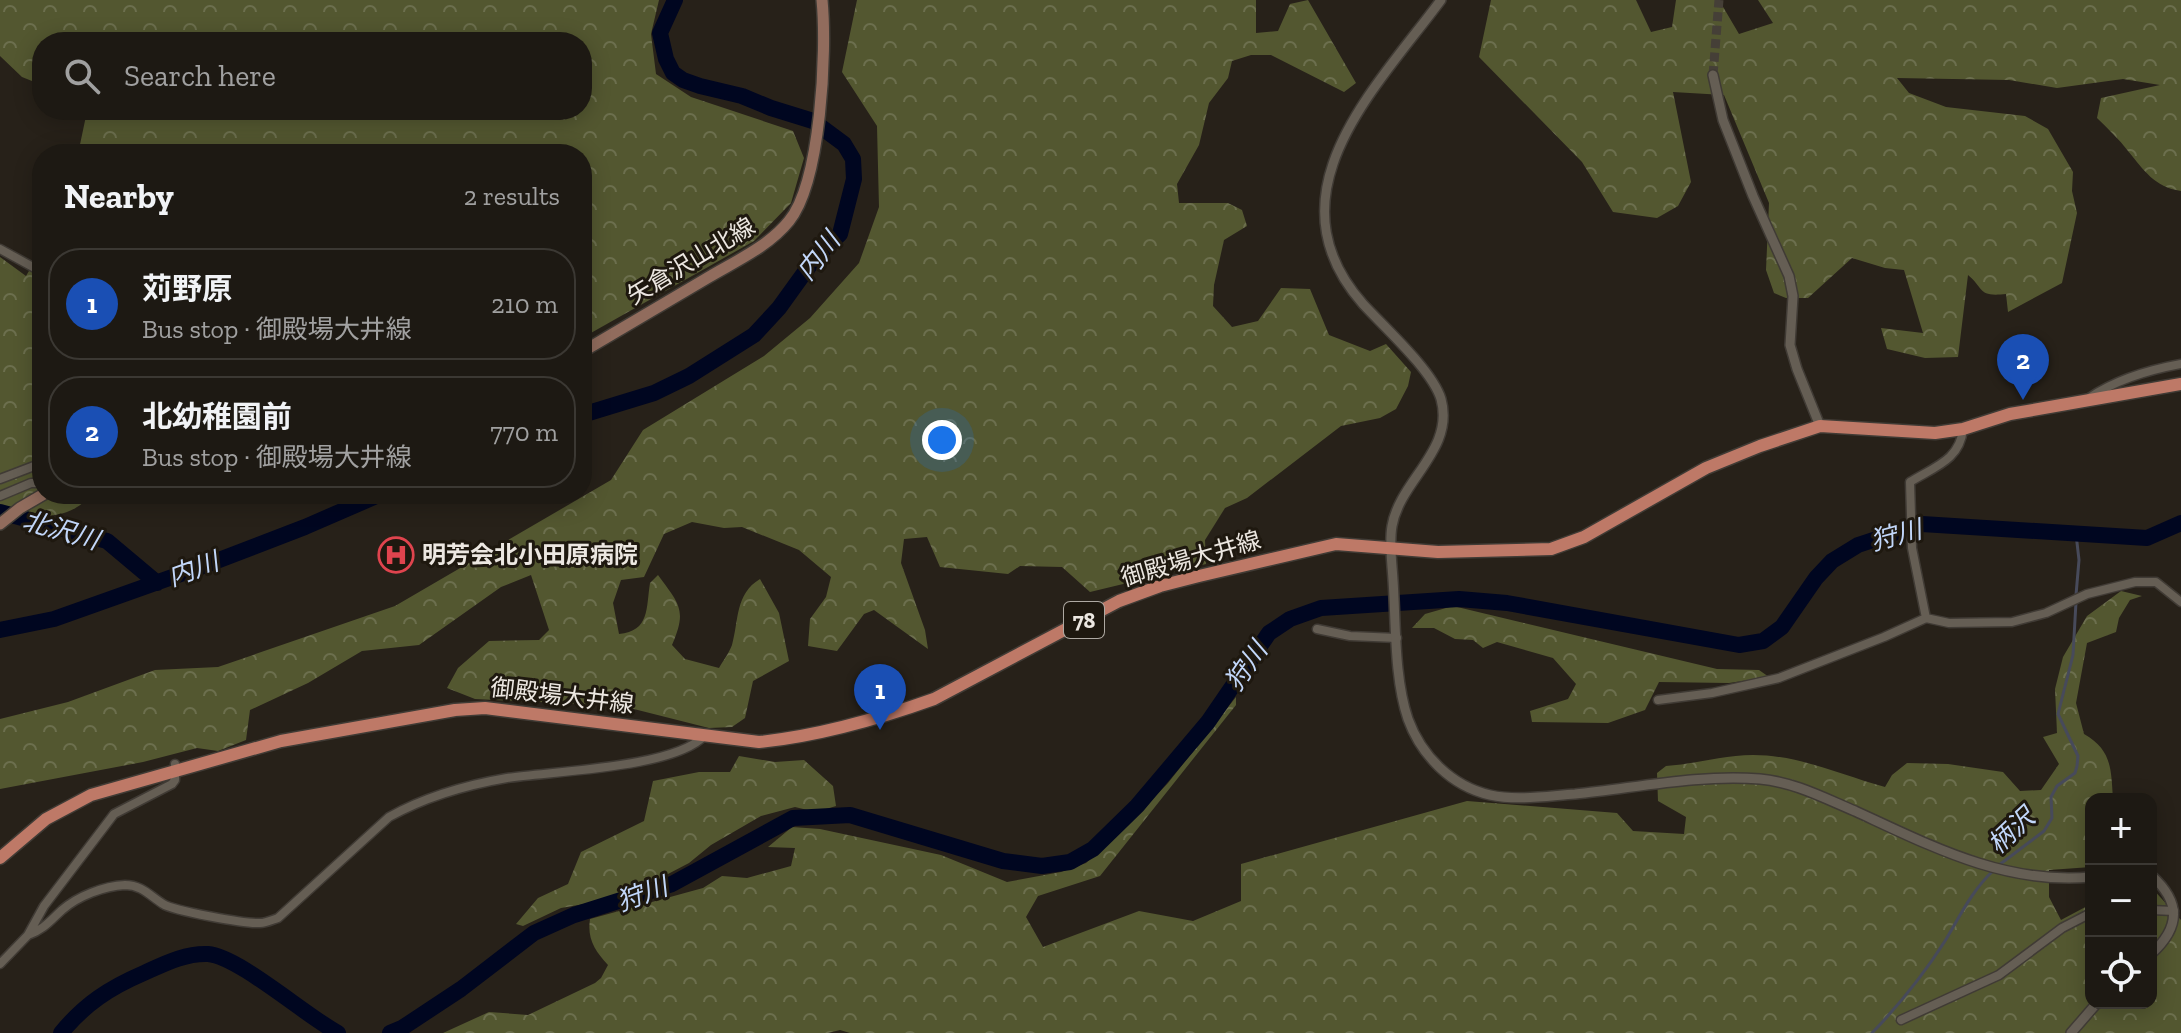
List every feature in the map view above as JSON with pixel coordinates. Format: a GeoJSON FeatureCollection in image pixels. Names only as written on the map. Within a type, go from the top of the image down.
{"type":"FeatureCollection","features":[{"type":"Feature","properties":{"kind":"main road","name":"矢倉沢山北線"},"geometry":{"type":"LineString","coordinates":[[592,346],[745,256],[782,230],[803,201],[821,93],[824,59],[822,0]]}},
{"type":"Feature","properties":{"kind":"main road","name":"御殿場大井線"},"geometry":{"type":"LineString","coordinates":[[0,858],[46,819],[91,795],[175,767],[281,741],[455,710],[485,708],[759,742],[789,739],[901,711],[946,693],[1119,601],[1160,586],[1301,550],[1336,544],[1438,552],[1551,549],[1584,537],[1706,468],[1820,426],[1935,433],[1963,429],[2010,414],[2181,384]]}},
{"type":"Feature","properties":{"kind":"main road"},"geometry":{"type":"LineString","coordinates":[[0,524],[32,502]]}},
{"type":"Feature","properties":{"kind":"street"},"geometry":{"type":"LineString","coordinates":[[1441,0],[1371,91],[1340,140],[1328,172],[1324,205],[1325,229],[1340,273],[1359,299],[1425,372],[1442,403],[1442,430],[1431,457],[1398,507],[1391,528],[1397,638],[1407,715],[1419,744],[1434,763],[1485,794],[1508,798],[1542,797],[1706,780],[1763,779],[1805,789],[1976,864],[2017,874],[2061,879],[2085,877]]}},
{"type":"Feature","properties":{"kind":"street"},"geometry":{"type":"LineString","coordinates":[[1713,75],[1729,134],[1789,276],[1793,296],[1790,345],[1820,426]]}},
{"type":"Feature","properties":{"kind":"street"},"geometry":{"type":"LineString","coordinates":[[0,249],[32,267]]}},
{"type":"Feature","properties":{"kind":"street"},"geometry":{"type":"LineString","coordinates":[[2087,399],[2105,387],[2150,370],[2181,364]]}},
{"type":"Feature","properties":{"kind":"street"},"geometry":{"type":"LineString","coordinates":[[1926,618],[1912,548],[1910,482],[1955,455],[1963,429]]}},
{"type":"Feature","properties":{"kind":"street"},"geometry":{"type":"LineString","coordinates":[[0,479],[32,467]]}},
{"type":"Feature","properties":{"kind":"street"},"geometry":{"type":"LineString","coordinates":[[0,496],[32,483]]}},
{"type":"Feature","properties":{"kind":"street"},"geometry":{"type":"LineString","coordinates":[[1658,700],[1712,693],[1779,678],[1926,618],[1949,623],[2012,622],[2046,613],[2087,594],[2135,582],[2156,582],[2181,602]]}},
{"type":"Feature","properties":{"kind":"street"},"geometry":{"type":"LineString","coordinates":[[1317,629],[1350,636],[1397,638]]}},
{"type":"Feature","properties":{"kind":"street"},"geometry":{"type":"LineString","coordinates":[[28,935],[42,931],[64,908],[80,898],[105,888],[127,885],[147,891],[163,904],[240,923],[263,924],[278,918],[389,817],[407,807],[437,795],[503,779],[643,761],[695,745],[704,736]]}},
{"type":"Feature","properties":{"kind":"street"},"geometry":{"type":"LineString","coordinates":[[0,964],[28,935],[44,906],[114,814],[172,784],[175,767]]}},
{"type":"Feature","properties":{"kind":"street"},"geometry":{"type":"LineString","coordinates":[[2157,880],[2172,898],[2174,911],[2169,938],[2157,949]]}},
{"type":"Feature","properties":{"kind":"street"},"geometry":{"type":"LineString","coordinates":[[2157,910],[2174,911]]}},
{"type":"Feature","properties":{"kind":"street"},"geometry":{"type":"LineString","coordinates":[[1901,1020],[1999,975],[2062,928],[2085,916]]}},
{"type":"Feature","properties":{"kind":"street"},"geometry":{"type":"LineString","coordinates":[[2071,1033],[2092,1009]]}},
{"type":"Feature","properties":{"kind":"green space"},"geometry":{"type":"Polygon","coordinates":[[[0,0],[659,0],[651,34],[656,74],[691,97],[793,131],[804,158],[791,203],[754,241],[592,332],[592,144],[80,144],[85,120],[592,120],[592,32],[32,32],[32,81],[22,77],[0,56],[0,0]]]}},
{"type":"Feature","properties":{"kind":"green space"},"geometry":{"type":"Polygon","coordinates":[[[857,0],[1256,0],[1256,33],[1278,31],[1290,4],[1308,0],[1356,83],[1344,92],[1271,55],[1251,55],[1232,61],[1228,78],[1209,103],[1199,145],[1177,184],[1179,203],[1228,203],[1242,210],[1247,226],[1224,240],[1214,285],[1213,306],[1232,327],[1258,321],[1281,288],[1310,289],[1329,335],[1370,351],[1386,344],[1411,372],[1408,386],[1396,409],[1380,418],[1341,426],[1247,498],[1225,508],[1205,540],[1206,564],[1090,592],[1062,567],[1020,566],[1008,574],[940,567],[927,537],[904,539],[901,563],[925,630],[928,649],[874,610],[864,614],[837,651],[808,646],[810,619],[826,597],[831,577],[799,550],[742,527],[724,528],[692,522],[664,534],[644,577],[621,580],[613,603],[619,634],[636,628],[645,617],[650,583],[658,575],[679,608],[679,624],[672,645],[685,659],[719,668],[732,645],[742,600],[760,579],[779,613],[789,661],[753,681],[745,718],[732,727],[709,728],[622,706],[475,699],[447,688],[458,668],[489,641],[539,640],[549,630],[531,575],[501,587],[419,645],[362,651],[308,683],[250,710],[246,740],[218,751],[197,748],[143,762],[0,789],[0,719],[68,702],[155,670],[218,667],[395,606],[570,504],[592,504],[592,491],[611,480],[643,430],[764,356],[810,318],[859,263],[879,207],[877,126],[842,72],[857,0]]]}},
{"type":"Feature","properties":{"kind":"green space"},"geometry":{"type":"Polygon","coordinates":[[[1491,0],[1636,0],[1651,32],[1672,27],[1676,0],[1719,0],[1739,34],[1773,23],[1758,0],[2181,0],[2181,191],[2164,186],[2150,177],[2097,118],[2101,98],[2160,85],[2123,79],[2057,88],[2009,80],[1897,78],[1909,93],[1946,107],[2025,116],[2048,129],[2073,172],[2072,191],[2077,213],[2062,283],[2008,312],[2006,294],[1982,291],[1968,275],[1958,357],[1925,358],[1887,349],[1881,328],[1923,333],[1904,270],[1852,258],[1808,298],[1786,298],[1774,293],[1766,270],[1769,203],[1724,95],[1673,92],[1691,182],[1678,206],[1657,218],[1613,212],[1582,162],[1479,57],[1491,0]]]}},
{"type":"Feature","properties":{"kind":"green space"},"geometry":{"type":"Polygon","coordinates":[[[0,257],[26,276],[32,266],[32,504],[81,504],[72,510],[50,516],[0,515],[0,257]]]}},
{"type":"Feature","properties":{"kind":"green space"},"geometry":{"type":"Polygon","coordinates":[[[2121,591],[2142,596],[2130,600],[2119,618],[2116,632],[2087,643],[2076,703],[2084,734],[2100,747],[2108,761],[2113,793],[2085,793],[2085,867],[2049,870],[2049,897],[2061,920],[2085,907],[2085,1009],[2157,1009],[2157,894],[2181,920],[2181,1033],[850,1033],[840,1030],[828,1033],[443,1033],[489,1012],[528,1015],[595,983],[608,965],[593,944],[590,919],[703,888],[722,876],[747,878],[791,866],[795,848],[768,847],[792,827],[820,829],[941,855],[1007,882],[1061,872],[1086,863],[1168,783],[1236,697],[1236,705],[1100,876],[1038,896],[1026,917],[1043,947],[1139,911],[1193,921],[1241,901],[1241,864],[1467,801],[1617,813],[1633,831],[1684,834],[1686,817],[1658,801],[1657,773],[1666,766],[1731,756],[1770,756],[1803,762],[1885,787],[1892,775],[1907,763],[1948,764],[2003,772],[2020,791],[2041,790],[2059,764],[2043,737],[2057,733],[2055,689],[2063,657],[2087,616],[2121,591]]]}},
{"type":"Feature","properties":{"kind":"green space"},"geometry":{"type":"Polygon","coordinates":[[[1453,606],[1717,669],[1759,670],[1769,677],[1729,683],[1659,682],[1645,710],[1608,723],[1532,722],[1530,711],[1568,699],[1576,684],[1553,658],[1497,642],[1483,648],[1473,640],[1455,639],[1434,628],[1412,628],[1425,614],[1453,606]]]}},
{"type":"Feature","properties":{"kind":"green space"},"geometry":{"type":"Polygon","coordinates":[[[739,756],[775,762],[804,760],[833,786],[836,806],[816,812],[795,807],[761,816],[711,845],[689,863],[624,897],[561,908],[523,926],[516,924],[538,898],[568,884],[581,852],[644,821],[653,781],[699,772],[730,772],[739,756]]]}},
{"type":"Feature","properties":{"kind":"waterway","name":"内川"},"geometry":{"type":"LineString","coordinates":[[592,412],[654,393],[689,376],[754,335],[779,308],[815,258],[840,234],[854,179],[853,159],[844,144],[813,121],[742,96],[700,86],[673,73],[660,33],[675,0]]}},
{"type":"Feature","properties":{"kind":"waterway","name":"内川"},"geometry":{"type":"LineString","coordinates":[[0,630],[54,619],[206,565],[358,504]]}},
{"type":"Feature","properties":{"kind":"waterway","name":"北沢川"},"geometry":{"type":"LineString","coordinates":[[0,512],[107,541],[157,583]]}},
{"type":"Feature","properties":{"kind":"waterway","name":"狩川"},"geometry":{"type":"LineString","coordinates":[[390,1033],[461,989],[534,933],[574,915],[672,884],[793,818],[850,815],[1003,861],[1042,866],[1070,862],[1093,849],[1137,806],[1208,722],[1269,633],[1290,619],[1321,608],[1459,599],[1507,603],[1739,645],[1763,641],[1782,627],[1816,578],[1832,561],[1858,545],[1922,524],[2147,538],[2181,523]]}},
{"type":"Feature","properties":{"kind":"waterway","name":"柄沢"},"geometry":{"type":"LineString","coordinates":[[2076,534],[2079,560],[2076,595]]}},
{"type":"Feature","properties":{"kind":"waterway","name":"柄沢"},"geometry":{"type":"LineString","coordinates":[[1999,865],[2044,831],[2052,818],[2051,797],[2057,786],[2075,773],[2078,756],[2058,714],[2073,655],[2076,602]]}},
{"type":"Feature","properties":{"kind":"waterway","name":"柄沢"},"geometry":{"type":"LineString","coordinates":[[1872,1033],[1920,977],[1973,895],[1994,870]]}},
{"type":"Feature","properties":{"kind":"waterway","name":"狩川"},"geometry":{"type":"LineString","coordinates":[[61,1033],[89,1005],[120,985],[175,960],[208,954],[221,957],[254,975],[338,1033]]}},
{"type":"Feature","properties":{"kind":"tunnel"},"geometry":{"type":"LineString","coordinates":[[1713,75],[1719,0]]}},
{"type":"Feature","properties":{"kind":"place","name":"北幼稚園前"},"geometry":{"type":"Point","coordinates":[2023,400]}},
{"type":"Feature","properties":{"kind":"place","name":"明芳会北小田原病院"},"geometry":{"type":"Point","coordinates":[396,555]}},
{"type":"Feature","properties":{"kind":"place","name":"苅野原"},"geometry":{"type":"Point","coordinates":[880,730]}}]}
